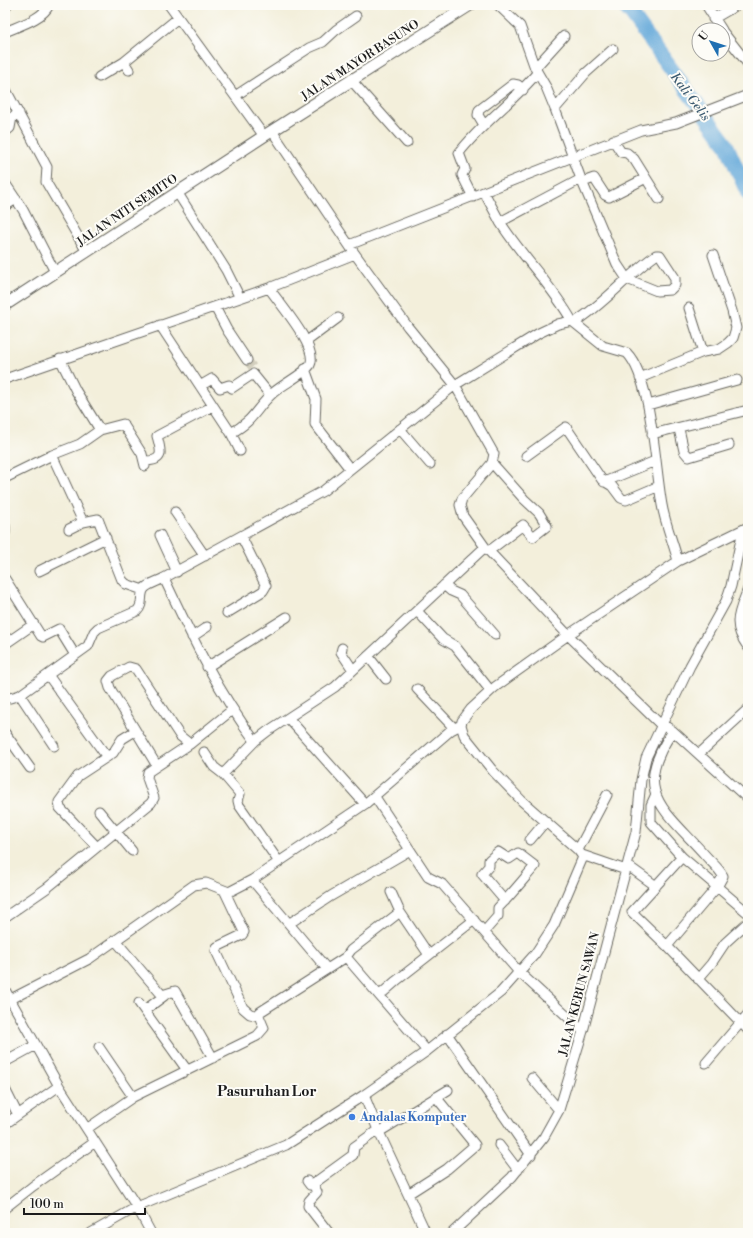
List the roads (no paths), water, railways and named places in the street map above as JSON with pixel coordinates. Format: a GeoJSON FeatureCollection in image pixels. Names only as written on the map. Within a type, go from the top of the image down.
{"type":"FeatureCollection","features":[{"type":"Feature","properties":{"kind":"main road","name":"JALAN MAYOR BASUNO"},"geometry":{"type":"LineString","coordinates":[[268,133],[468,5]]}},
{"type":"Feature","properties":{"kind":"main road","name":"JALAN NITI SEMITO"},"geometry":{"type":"LineString","coordinates":[[5,305],[268,133]]}},
{"type":"Feature","properties":{"kind":"street"},"geometry":{"type":"LineString","coordinates":[[5,32],[32,21],[46,10],[49,5]]}},
{"type":"Feature","properties":{"kind":"street"},"geometry":{"type":"LineString","coordinates":[[169,5],[235,96],[268,133],[408,327],[455,385],[494,454],[492,463],[462,499],[460,505],[463,516],[487,549],[568,635],[667,728],[699,754],[748,799]]}},
{"type":"Feature","properties":{"kind":"street"},"geometry":{"type":"LineString","coordinates":[[7,698],[20,695],[90,644],[96,629],[140,609],[143,590],[147,586],[177,572],[323,491],[455,385],[539,333],[558,324],[574,322],[606,300],[627,279],[658,254],[669,268],[676,282],[670,290],[661,292],[627,279],[617,264],[582,181],[546,87],[536,70],[520,26],[498,5]]}},
{"type":"Feature","properties":{"kind":"street"},"geometry":{"type":"LineString","coordinates":[[706,5],[715,22]]}},
{"type":"Feature","properties":{"kind":"street"},"geometry":{"type":"LineString","coordinates":[[713,19],[737,5]]}},
{"type":"Feature","properties":{"kind":"street"},"geometry":{"type":"LineString","coordinates":[[235,96],[309,48],[323,42],[336,30],[356,16]]}},
{"type":"Feature","properties":{"kind":"street"},"geometry":{"type":"LineString","coordinates":[[99,77],[122,59],[151,42],[154,36],[178,18]]}},
{"type":"Feature","properties":{"kind":"street"},"geometry":{"type":"LineString","coordinates":[[473,197],[462,175],[465,169],[458,154],[484,125],[522,90],[536,70],[564,36]]}},
{"type":"Feature","properties":{"kind":"street"},"geometry":{"type":"LineString","coordinates":[[731,41],[746,58]]}},
{"type":"Feature","properties":{"kind":"street"},"geometry":{"type":"LineString","coordinates":[[555,109],[586,73],[613,49]]}},
{"type":"Feature","properties":{"kind":"street"},"geometry":{"type":"LineString","coordinates":[[122,59],[129,70]]}},
{"type":"Feature","properties":{"kind":"street"},"geometry":{"type":"LineString","coordinates":[[351,80],[407,143]]}},
{"type":"Feature","properties":{"kind":"street"},"geometry":{"type":"LineString","coordinates":[[484,125],[478,115],[479,110],[513,84],[518,85],[522,90]]}},
{"type":"Feature","properties":{"kind":"street"},"geometry":{"type":"LineString","coordinates":[[5,88],[47,167],[46,182],[87,252]]}},
{"type":"Feature","properties":{"kind":"street"},"geometry":{"type":"LineString","coordinates":[[349,245],[614,140],[641,130],[676,123],[748,95]]}},
{"type":"Feature","properties":{"kind":"street"},"geometry":{"type":"LineString","coordinates":[[5,132],[10,128],[12,117],[19,113]]}},
{"type":"Feature","properties":{"kind":"street"},"geometry":{"type":"LineString","coordinates":[[614,140],[621,152],[627,153],[634,159],[659,200]]}},
{"type":"Feature","properties":{"kind":"street"},"geometry":{"type":"LineString","coordinates":[[500,222],[582,181],[594,178],[607,197],[646,178]]}},
{"type":"Feature","properties":{"kind":"street"},"geometry":{"type":"LineString","coordinates":[[5,184],[16,199],[56,272]]}},
{"type":"Feature","properties":{"kind":"street"},"geometry":{"type":"LineString","coordinates":[[177,192],[226,270],[240,298]]}},
{"type":"Feature","properties":{"kind":"street"},"geometry":{"type":"LineString","coordinates":[[484,192],[512,241],[563,305],[574,322],[603,346],[627,353],[640,378],[648,405],[662,507],[678,560]]}},
{"type":"Feature","properties":{"kind":"street"},"geometry":{"type":"LineString","coordinates":[[5,206],[16,199]]}},
{"type":"Feature","properties":{"kind":"street"},"geometry":{"type":"LineString","coordinates":[[5,380],[269,288],[355,254]]}},
{"type":"Feature","properties":{"kind":"street"},"geometry":{"type":"LineString","coordinates":[[640,378],[703,352],[719,349],[733,338],[736,328],[732,311],[713,255]]}},
{"type":"Feature","properties":{"kind":"street"},"geometry":{"type":"LineString","coordinates":[[231,432],[252,419],[270,395],[305,369],[310,364],[312,358],[307,341],[269,288]]}},
{"type":"Feature","properties":{"kind":"street"},"geometry":{"type":"LineString","coordinates":[[215,307],[227,330],[247,360]]}},
{"type":"Feature","properties":{"kind":"street"},"geometry":{"type":"LineString","coordinates":[[689,308],[703,352]]}},
{"type":"Feature","properties":{"kind":"street"},"geometry":{"type":"LineString","coordinates":[[307,341],[338,318]]}},
{"type":"Feature","properties":{"kind":"street"},"geometry":{"type":"LineString","coordinates":[[160,325],[231,432],[240,452]]}},
{"type":"Feature","properties":{"kind":"street"},"geometry":{"type":"LineString","coordinates":[[60,360],[76,391],[100,430]]}},
{"type":"Feature","properties":{"kind":"street"},"geometry":{"type":"LineString","coordinates":[[305,369],[316,399],[315,424],[350,469]]}},
{"type":"Feature","properties":{"kind":"street"},"geometry":{"type":"LineString","coordinates":[[200,386],[212,379],[220,388],[228,386],[232,388],[253,372],[270,395]]}},
{"type":"Feature","properties":{"kind":"street"},"geometry":{"type":"LineString","coordinates":[[648,405],[738,380]]}},
{"type":"Feature","properties":{"kind":"street"},"geometry":{"type":"LineString","coordinates":[[5,478],[52,455],[80,444],[100,430],[123,424],[142,454],[145,464],[160,456],[161,451],[157,436],[213,406]]}},
{"type":"Feature","properties":{"kind":"street"},"geometry":{"type":"LineString","coordinates":[[652,434],[679,429],[748,410]]}},
{"type":"Feature","properties":{"kind":"street"},"geometry":{"type":"LineString","coordinates":[[526,456],[566,427],[604,482],[612,486],[621,498],[626,500],[659,486]]}},
{"type":"Feature","properties":{"kind":"street"},"geometry":{"type":"LineString","coordinates":[[400,429],[430,464]]}},
{"type":"Feature","properties":{"kind":"street"},"geometry":{"type":"LineString","coordinates":[[679,429],[684,451],[689,457],[729,445]]}},
{"type":"Feature","properties":{"kind":"street"},"geometry":{"type":"LineString","coordinates":[[52,455],[83,522]]}},
{"type":"Feature","properties":{"kind":"street"},"geometry":{"type":"LineString","coordinates":[[604,482],[655,461]]}},
{"type":"Feature","properties":{"kind":"street"},"geometry":{"type":"LineString","coordinates":[[223,774],[255,741],[335,687],[444,585],[487,549],[526,522],[536,540],[547,526],[546,524],[539,513],[524,499],[492,463]]}},
{"type":"Feature","properties":{"kind":"street"},"geometry":{"type":"LineString","coordinates":[[175,512],[205,556]]}},
{"type":"Feature","properties":{"kind":"street"},"geometry":{"type":"LineString","coordinates":[[69,529],[83,522],[98,519],[122,580],[126,584],[143,590]]}},
{"type":"Feature","properties":{"kind":"street"},"geometry":{"type":"LineString","coordinates":[[5,526],[5,533]]}},
{"type":"Feature","properties":{"kind":"street"},"geometry":{"type":"LineString","coordinates":[[11,999],[74,968],[194,885],[206,883],[225,892],[233,891],[252,880],[365,804],[457,726],[490,690],[678,560],[746,529]]}},
{"type":"Feature","properties":{"kind":"street"},"geometry":{"type":"LineString","coordinates":[[667,946],[722,881],[722,874],[671,816],[656,794],[652,783],[655,763],[690,666],[726,601],[732,586],[746,529]]}},
{"type":"Feature","properties":{"kind":"street"},"geometry":{"type":"LineString","coordinates":[[160,535],[177,572]]}},
{"type":"Feature","properties":{"kind":"street"},"geometry":{"type":"LineString","coordinates":[[227,613],[263,591],[266,586],[241,536]]}},
{"type":"Feature","properties":{"kind":"street"},"geometry":{"type":"LineString","coordinates":[[39,571],[106,538]]}},
{"type":"Feature","properties":{"kind":"street"},"geometry":{"type":"LineString","coordinates":[[164,578],[207,667],[232,710],[255,741]]}},
{"type":"Feature","properties":{"kind":"street"},"geometry":{"type":"LineString","coordinates":[[5,579],[43,637],[59,629],[75,655]]}},
{"type":"Feature","properties":{"kind":"street"},"geometry":{"type":"LineString","coordinates":[[444,585],[460,595],[495,635]]}},
{"type":"Feature","properties":{"kind":"street"},"geometry":{"type":"LineString","coordinates":[[748,589],[737,622],[738,631],[748,647]]}},
{"type":"Feature","properties":{"kind":"street"},"geometry":{"type":"LineString","coordinates":[[417,611],[443,639],[455,646],[490,690]]}},
{"type":"Feature","properties":{"kind":"street"},"geometry":{"type":"LineString","coordinates":[[207,667],[287,617]]}},
{"type":"Feature","properties":{"kind":"street"},"geometry":{"type":"LineString","coordinates":[[5,644],[34,624]]}},
{"type":"Feature","properties":{"kind":"street"},"geometry":{"type":"LineString","coordinates":[[192,637],[207,627]]}},
{"type":"Feature","properties":{"kind":"street"},"geometry":{"type":"LineString","coordinates":[[342,648],[341,654],[354,670]]}},
{"type":"Feature","properties":{"kind":"street"},"geometry":{"type":"LineString","coordinates":[[368,656],[386,679]]}},
{"type":"Feature","properties":{"kind":"street"},"geometry":{"type":"LineString","coordinates":[[157,766],[108,684],[109,678],[112,676],[131,666],[136,669],[145,680],[180,736],[190,744]]}},
{"type":"Feature","properties":{"kind":"street"},"geometry":{"type":"LineString","coordinates":[[48,675],[106,757]]}},
{"type":"Feature","properties":{"kind":"street"},"geometry":{"type":"LineString","coordinates":[[417,689],[457,726],[493,771],[522,801],[580,852],[631,870],[656,886]]}},
{"type":"Feature","properties":{"kind":"street"},"geometry":{"type":"LineString","coordinates":[[20,695],[54,746]]}},
{"type":"Feature","properties":{"kind":"street"},"geometry":{"type":"LineString","coordinates":[[699,754],[748,708]]}},
{"type":"Feature","properties":{"kind":"street"},"geometry":{"type":"LineString","coordinates":[[5,917],[47,888],[153,800],[154,795],[147,775],[157,766],[190,744],[232,710]]}},
{"type":"Feature","properties":{"kind":"street"},"geometry":{"type":"LineString","coordinates":[[289,719],[365,804]]}},
{"type":"Feature","properties":{"kind":"street","name":"JALAN KEBUN SAWAN"},"geometry":{"type":"LineString","coordinates":[[452,1233],[500,1190],[518,1170],[544,1137],[559,1110],[583,1031],[616,904],[631,870],[638,821],[642,774],[646,758],[667,728]]}},
{"type":"Feature","properties":{"kind":"street"},"geometry":{"type":"LineString","coordinates":[[97,847],[60,808],[59,802],[78,776],[115,751],[122,739],[135,731]]}},
{"type":"Feature","properties":{"kind":"street"},"geometry":{"type":"LineString","coordinates":[[5,733],[30,768]]}},
{"type":"Feature","properties":{"kind":"street"},"geometry":{"type":"LineString","coordinates":[[204,752],[214,767],[223,774],[239,793],[239,805],[279,862]]}},
{"type":"Feature","properties":{"kind":"street"},"geometry":{"type":"LineString","coordinates":[[656,794],[651,805],[651,822],[682,857],[748,913]]}},
{"type":"Feature","properties":{"kind":"street"},"geometry":{"type":"LineString","coordinates":[[91,1233],[137,1207],[280,1148],[364,1095],[427,1051],[500,992],[519,972],[549,934],[583,859],[580,852],[607,795]]}},
{"type":"Feature","properties":{"kind":"street"},"geometry":{"type":"LineString","coordinates":[[375,796],[428,877],[442,884],[519,972],[583,1031]]}},
{"type":"Feature","properties":{"kind":"street"},"geometry":{"type":"LineString","coordinates":[[99,811],[132,851]]}},
{"type":"Feature","properties":{"kind":"street"},"geometry":{"type":"LineString","coordinates":[[530,840],[546,822]]}},
{"type":"Feature","properties":{"kind":"street"},"geometry":{"type":"LineString","coordinates":[[290,923],[331,896],[410,850]]}},
{"type":"Feature","properties":{"kind":"street"},"geometry":{"type":"LineString","coordinates":[[484,932],[498,916],[497,910],[505,901],[535,866],[518,853],[509,859],[498,852],[489,860],[489,866],[482,874],[505,901]]}},
{"type":"Feature","properties":{"kind":"street"},"geometry":{"type":"LineString","coordinates":[[682,857],[632,912],[748,1030]]}},
{"type":"Feature","properties":{"kind":"street"},"geometry":{"type":"LineString","coordinates":[[252,880],[290,923],[327,969]]}},
{"type":"Feature","properties":{"kind":"street"},"geometry":{"type":"LineString","coordinates":[[225,892],[244,932],[242,935],[217,947],[216,951],[243,1008],[250,1014],[259,1016]]}},
{"type":"Feature","properties":{"kind":"street"},"geometry":{"type":"LineString","coordinates":[[391,892],[400,912],[429,955]]}},
{"type":"Feature","properties":{"kind":"street"},"geometry":{"type":"LineString","coordinates":[[259,1016],[262,1010],[346,957],[351,950],[400,912]]}},
{"type":"Feature","properties":{"kind":"street"},"geometry":{"type":"LineString","coordinates":[[380,995],[474,920]]}},
{"type":"Feature","properties":{"kind":"street"},"geometry":{"type":"LineString","coordinates":[[698,979],[711,964],[722,946],[748,922]]}},
{"type":"Feature","properties":{"kind":"street"},"geometry":{"type":"LineString","coordinates":[[116,940],[164,996]]}},
{"type":"Feature","properties":{"kind":"street"},"geometry":{"type":"LineString","coordinates":[[346,957],[427,1051]]}},
{"type":"Feature","properties":{"kind":"street"},"geometry":{"type":"LineString","coordinates":[[5,990],[59,1086],[88,1128],[95,1142],[137,1207],[151,1233]]}},
{"type":"Feature","properties":{"kind":"street"},"geometry":{"type":"LineString","coordinates":[[144,1010],[164,996],[173,991],[176,992],[213,1058]]}},
{"type":"Feature","properties":{"kind":"street"},"geometry":{"type":"LineString","coordinates":[[139,1003],[187,1070]]}},
{"type":"Feature","properties":{"kind":"street"},"geometry":{"type":"LineString","coordinates":[[706,1063],[738,1021],[748,1014]]}},
{"type":"Feature","properties":{"kind":"street"},"geometry":{"type":"LineString","coordinates":[[88,1128],[133,1097],[260,1034],[264,1026],[259,1016]]}},
{"type":"Feature","properties":{"kind":"street"},"geometry":{"type":"LineString","coordinates":[[447,1034],[531,1154]]}},
{"type":"Feature","properties":{"kind":"street"},"geometry":{"type":"LineString","coordinates":[[5,1062],[36,1045]]}},
{"type":"Feature","properties":{"kind":"street"},"geometry":{"type":"LineString","coordinates":[[99,1047],[133,1097]]}},
{"type":"Feature","properties":{"kind":"street"},"geometry":{"type":"LineString","coordinates":[[532,1078],[559,1110]]}},
{"type":"Feature","properties":{"kind":"street"},"geometry":{"type":"LineString","coordinates":[[5,1124],[59,1086]]}},
{"type":"Feature","properties":{"kind":"street"},"geometry":{"type":"LineString","coordinates":[[5,1089],[18,1115]]}},
{"type":"Feature","properties":{"kind":"street"},"geometry":{"type":"LineString","coordinates":[[329,1233],[308,1206],[309,1201],[317,1192],[310,1182],[353,1155],[354,1147],[448,1090]]}},
{"type":"Feature","properties":{"kind":"street"},"geometry":{"type":"LineString","coordinates":[[364,1095],[426,1233]]}},
{"type":"Feature","properties":{"kind":"street"},"geometry":{"type":"LineString","coordinates":[[408,1194],[456,1163],[475,1145],[436,1097]]}},
{"type":"Feature","properties":{"kind":"street"},"geometry":{"type":"LineString","coordinates":[[6,1206],[95,1142]]}},
{"type":"Feature","properties":{"kind":"street"},"geometry":{"type":"LineString","coordinates":[[500,1145],[518,1170]]}},
{"type":"Feature","properties":{"kind":"waterway","name":"Kali Gelis"},"geometry":{"type":"LineString","coordinates":[[623,5],[632,15],[726,144],[748,194]]}},
{"type":"Feature","properties":{"kind":"tunnel"},"geometry":{"type":"LineString","coordinates":[[247,360],[254,369]]}},
{"type":"Feature","properties":{"kind":"place","name":"Andalas Komputer"},"geometry":{"type":"Point","coordinates":[352,1117]}},
{"type":"Feature","properties":{"kind":"district","name":"Pasuruhan Lor"},"geometry":{"type":"Point","coordinates":[267,1091]}}]}
